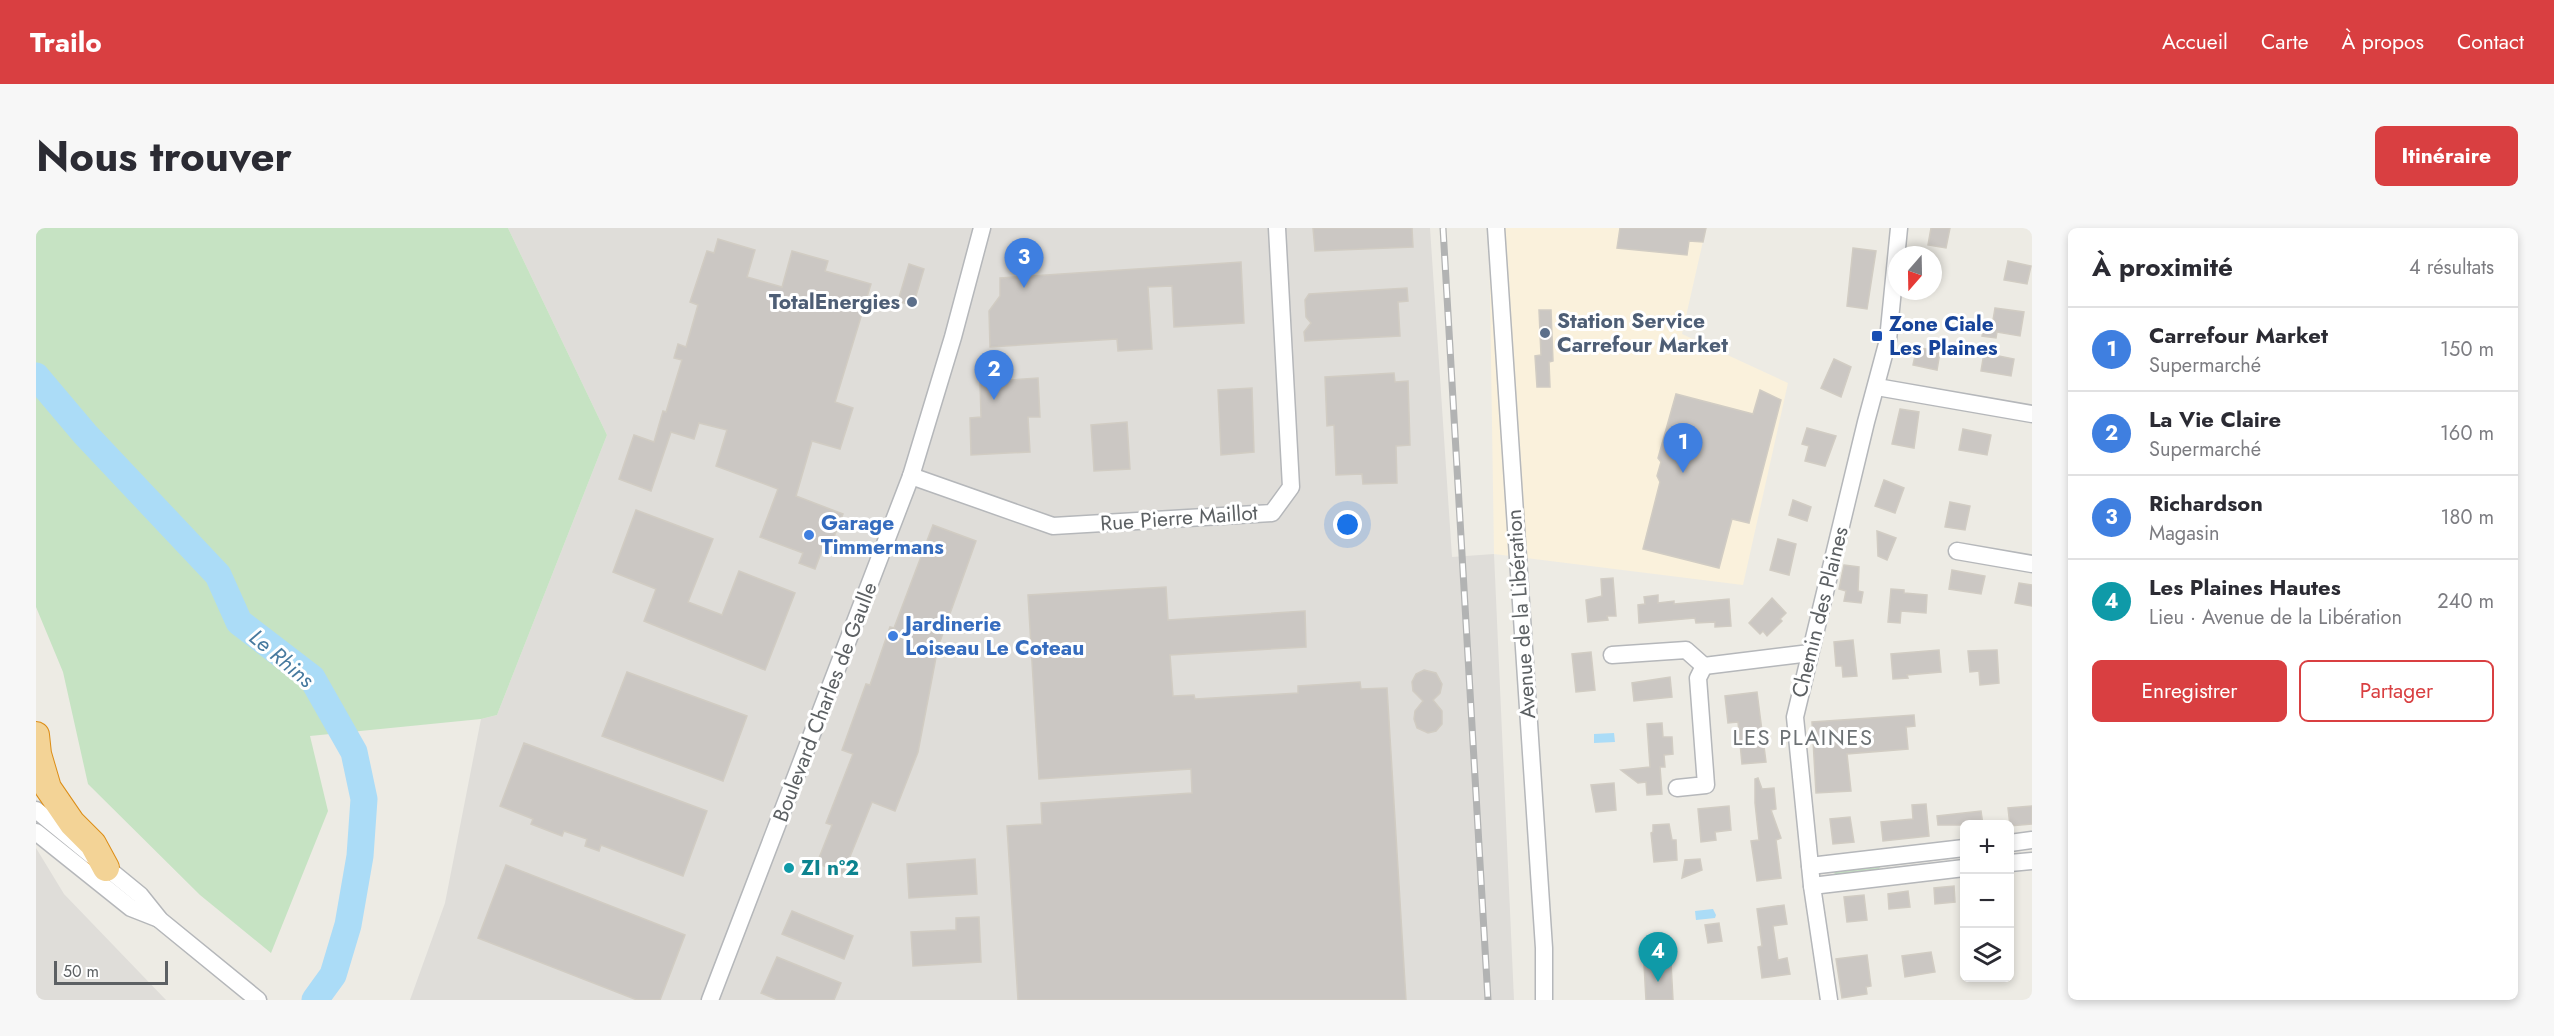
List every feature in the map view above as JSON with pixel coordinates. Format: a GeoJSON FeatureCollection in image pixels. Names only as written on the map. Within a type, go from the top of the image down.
{"type":"FeatureCollection","features":[{"type":"Feature","properties":{"kind":"highway"},"geometry":{"type":"LineString","coordinates":[[36,735],[38,754],[48,788],[65,814],[93,844],[106,868]]}},
{"type":"Feature","properties":{"kind":"street","name":"Boulevard Charles de Gaulle"},"geometry":{"type":"LineString","coordinates":[[710,1000],[911,476],[953,337],[982,228]]}},
{"type":"Feature","properties":{"kind":"street","name":"Rue Pierre Maillot"},"geometry":{"type":"LineString","coordinates":[[911,476],[1053,526],[1272,513],[1291,487],[1277,228]]}},
{"type":"Feature","properties":{"kind":"street","name":"Avenue de la Libération"},"geometry":{"type":"LineString","coordinates":[[1496,228],[1544,948],[1544,1000]]}},
{"type":"Feature","properties":{"kind":"street","name":"Chemin des Plaines"},"geometry":{"type":"LineString","coordinates":[[1829,1000],[1812,886],[1795,717],[1888,340],[1899,228]]}},
{"type":"Feature","properties":{"kind":"street"},"geometry":{"type":"LineString","coordinates":[[1877,387],[2032,414]]}},
{"type":"Feature","properties":{"kind":"street"},"geometry":{"type":"LineString","coordinates":[[1957,550],[2032,564]]}},
{"type":"Feature","properties":{"kind":"street"},"geometry":{"type":"LineString","coordinates":[[1612,655],[1686,650],[1704,666],[1810,653]]}},
{"type":"Feature","properties":{"kind":"street"},"geometry":{"type":"LineString","coordinates":[[1677,788],[1706,785],[1698,678],[1704,666]]}},
{"type":"Feature","properties":{"kind":"street"},"geometry":{"type":"LineString","coordinates":[[36,810],[140,895],[160,920],[258,1000]]}},
{"type":"Feature","properties":{"kind":"street"},"geometry":{"type":"LineString","coordinates":[[36,832],[130,908],[160,920]]}},
{"type":"Feature","properties":{"kind":"street"},"geometry":{"type":"LineString","coordinates":[[2014,842],[2032,840]]}},
{"type":"Feature","properties":{"kind":"street"},"geometry":{"type":"LineString","coordinates":[[1810,866],[1960,849]]}},
{"type":"Feature","properties":{"kind":"street"},"geometry":{"type":"LineString","coordinates":[[2014,863],[2032,861]]}},
{"type":"Feature","properties":{"kind":"street"},"geometry":{"type":"LineString","coordinates":[[1812,886],[1960,869]]}},
{"type":"Feature","properties":{"kind":"shaded area"},"geometry":{"type":"Polygon","coordinates":[[[508,228],[1430,228],[1452,557],[1494,554],[1514,1000],[410,1000],[445,903],[481,719],[497,715],[607,435],[508,228]]]}},
{"type":"Feature","properties":{"kind":"shaded area"},"geometry":{"type":"Polygon","coordinates":[[[1489,228],[1706,228],[1682,334],[1788,383],[1743,585],[1494,554],[1489,228]]]}},
{"type":"Feature","properties":{"kind":"shaded area"},"geometry":{"type":"Polygon","coordinates":[[[36,848],[64,894],[166,1000],[36,1000],[36,848]]]}},
{"type":"Feature","properties":{"kind":"green space"},"geometry":{"type":"Polygon","coordinates":[[[36,228],[508,228],[607,435],[497,715],[481,719],[310,736],[328,811],[271,953],[200,895],[88,784],[63,672],[36,607],[36,228]]]}},
{"type":"Feature","properties":{"kind":"green space"},"geometry":{"type":"Polygon","coordinates":[[[1884,863],[1874,874],[1835,878],[1834,868],[1884,863]]]}},
{"type":"Feature","properties":{"kind":"water"},"geometry":{"type":"Polygon","coordinates":[[[1614,733],[1615,742],[1594,743],[1594,734],[1614,733]]]}},
{"type":"Feature","properties":{"kind":"water"},"geometry":{"type":"Polygon","coordinates":[[[1713,909],[1715,918],[1696,920],[1695,911],[1713,909]]]}},
{"type":"Feature","properties":{"kind":"building"},"geometry":{"type":"Polygon","coordinates":[[[1313,228],[1412,228],[1413,247],[1315,251],[1313,228]]]}},
{"type":"Feature","properties":{"kind":"building"},"geometry":{"type":"Polygon","coordinates":[[[1620,228],[1706,228],[1703,242],[1689,241],[1687,255],[1617,248],[1620,228]]]}},
{"type":"Feature","properties":{"kind":"building"},"geometry":{"type":"Polygon","coordinates":[[[1931,228],[1950,228],[1946,248],[1928,245],[1931,228]]]}},
{"type":"Feature","properties":{"kind":"building"},"geometry":{"type":"Polygon","coordinates":[[[718,239],[755,250],[747,277],[782,287],[792,251],[828,261],[825,271],[871,284],[835,402],[853,408],[840,449],[812,441],[796,496],[843,514],[830,547],[824,545],[815,569],[799,563],[803,553],[760,537],[778,489],[716,466],[727,430],[699,423],[694,439],[671,432],[651,491],[619,479],[634,435],[654,442],[682,360],[674,358],[678,344],[686,347],[698,305],[690,302],[707,251],[714,253],[718,239]]]}},
{"type":"Feature","properties":{"kind":"building"},"geometry":{"type":"Polygon","coordinates":[[[1853,248],[1876,251],[1867,309],[1847,306],[1853,248]]]}},
{"type":"Feature","properties":{"kind":"building"},"geometry":{"type":"Polygon","coordinates":[[[2008,261],[2031,266],[2027,284],[2004,280],[2008,261]]]}},
{"type":"Feature","properties":{"kind":"building"},"geometry":{"type":"Polygon","coordinates":[[[1241,262],[1244,323],[1174,327],[1172,286],[1148,287],[1152,349],[1118,351],[1117,339],[990,347],[989,311],[1000,296],[1000,278],[1241,262]]]}},
{"type":"Feature","properties":{"kind":"building"},"geometry":{"type":"Polygon","coordinates":[[[909,264],[924,269],[913,306],[898,301],[909,264]]]}},
{"type":"Feature","properties":{"kind":"building"},"geometry":{"type":"Polygon","coordinates":[[[1407,288],[1408,301],[1398,302],[1400,336],[1305,341],[1304,332],[1311,323],[1306,317],[1305,300],[1309,294],[1407,288]]]}},
{"type":"Feature","properties":{"kind":"building"},"geometry":{"type":"Polygon","coordinates":[[[1995,308],[2024,312],[2020,336],[1997,332],[1996,338],[1982,336],[1986,319],[1993,320],[1995,308]]]}},
{"type":"Feature","properties":{"kind":"building"},"geometry":{"type":"Polygon","coordinates":[[[1539,310],[1551,310],[1553,361],[1549,362],[1550,387],[1537,387],[1535,356],[1541,355],[1539,310]]]}},
{"type":"Feature","properties":{"kind":"building"},"geometry":{"type":"Polygon","coordinates":[[[1917,347],[1940,352],[1937,370],[1913,365],[1917,347]]]}},
{"type":"Feature","properties":{"kind":"building"},"geometry":{"type":"Polygon","coordinates":[[[1984,353],[2014,359],[2011,376],[1981,371],[1984,353]]]}},
{"type":"Feature","properties":{"kind":"building"},"geometry":{"type":"Polygon","coordinates":[[[1834,359],[1851,367],[1841,397],[1821,388],[1834,359]]]}},
{"type":"Feature","properties":{"kind":"building"},"geometry":{"type":"Polygon","coordinates":[[[1394,373],[1395,382],[1408,381],[1410,445],[1396,446],[1397,483],[1363,484],[1362,474],[1336,475],[1334,425],[1327,426],[1325,377],[1394,373]]]}},
{"type":"Feature","properties":{"kind":"building"},"geometry":{"type":"Polygon","coordinates":[[[1038,378],[1040,417],[1028,417],[1030,452],[971,455],[970,418],[981,417],[980,382],[1038,378]]]}},
{"type":"Feature","properties":{"kind":"building"},"geometry":{"type":"Polygon","coordinates":[[[1252,388],[1254,452],[1221,455],[1218,390],[1252,388]]]}},
{"type":"Feature","properties":{"kind":"building"},"geometry":{"type":"Polygon","coordinates":[[[1760,390],[1781,400],[1749,523],[1732,519],[1719,568],[1643,549],[1660,482],[1657,476],[1661,462],[1658,458],[1676,394],[1753,414],[1760,390]]]}},
{"type":"Feature","properties":{"kind":"building"},"geometry":{"type":"Polygon","coordinates":[[[1900,409],[1919,412],[1914,448],[1892,444],[1900,409]]]}},
{"type":"Feature","properties":{"kind":"building"},"geometry":{"type":"Polygon","coordinates":[[[1127,422],[1130,469],[1094,471],[1091,425],[1127,422]]]}},
{"type":"Feature","properties":{"kind":"building"},"geometry":{"type":"Polygon","coordinates":[[[1807,428],[1836,436],[1825,466],[1805,461],[1809,446],[1802,444],[1807,428]]]}},
{"type":"Feature","properties":{"kind":"building"},"geometry":{"type":"Polygon","coordinates":[[[1963,429],[1991,435],[1987,455],[1959,450],[1963,429]]]}},
{"type":"Feature","properties":{"kind":"building"},"geometry":{"type":"Polygon","coordinates":[[[1884,480],[1904,488],[1895,513],[1875,506],[1884,480]]]}},
{"type":"Feature","properties":{"kind":"building"},"geometry":{"type":"Polygon","coordinates":[[[1793,500],[1811,507],[1807,521],[1789,515],[1793,500]]]}},
{"type":"Feature","properties":{"kind":"building"},"geometry":{"type":"Polygon","coordinates":[[[1950,502],[1970,506],[1965,530],[1945,527],[1950,502]]]}},
{"type":"Feature","properties":{"kind":"building"},"geometry":{"type":"Polygon","coordinates":[[[636,510],[713,539],[688,602],[722,615],[739,571],[795,593],[765,670],[644,621],[656,589],[613,572],[636,510]]]}},
{"type":"Feature","properties":{"kind":"building"},"geometry":{"type":"Polygon","coordinates":[[[933,525],[976,541],[938,647],[918,752],[895,811],[872,802],[843,874],[817,863],[832,825],[826,823],[853,754],[842,750],[866,684],[870,685],[890,627],[894,628],[933,525]]]}},
{"type":"Feature","properties":{"kind":"building"},"geometry":{"type":"Polygon","coordinates":[[[1877,531],[1896,538],[1887,560],[1878,556],[1877,531]]]}},
{"type":"Feature","properties":{"kind":"building"},"geometry":{"type":"Polygon","coordinates":[[[1778,539],[1796,544],[1789,575],[1770,570],[1778,539]]]}},
{"type":"Feature","properties":{"kind":"building"},"geometry":{"type":"Polygon","coordinates":[[[1844,565],[1859,567],[1858,591],[1863,592],[1861,603],[1844,601],[1846,591],[1839,589],[1844,565]]]}},
{"type":"Feature","properties":{"kind":"building"},"geometry":{"type":"Polygon","coordinates":[[[1952,570],[1985,576],[1981,594],[1949,589],[1952,570]]]}},
{"type":"Feature","properties":{"kind":"building"},"geometry":{"type":"Polygon","coordinates":[[[1613,578],[1616,616],[1607,616],[1608,620],[1588,622],[1586,600],[1602,596],[1601,579],[1613,578]]]}},
{"type":"Feature","properties":{"kind":"building"},"geometry":{"type":"Polygon","coordinates":[[[2019,583],[2032,585],[2032,606],[2015,603],[2019,583]]]}},
{"type":"Feature","properties":{"kind":"building"},"geometry":{"type":"Polygon","coordinates":[[[1166,587],[1168,620],[1305,611],[1306,647],[1170,655],[1173,696],[1194,695],[1195,699],[1298,693],[1298,686],[1360,682],[1361,689],[1387,688],[1406,1000],[1018,1000],[1007,826],[1042,824],[1041,803],[1192,793],[1191,769],[1039,779],[1028,595],[1166,587]]]}},
{"type":"Feature","properties":{"kind":"building"},"geometry":{"type":"Polygon","coordinates":[[[1891,589],[1904,590],[1904,593],[1927,595],[1926,613],[1901,611],[1900,623],[1888,622],[1891,589]]]}},
{"type":"Feature","properties":{"kind":"building"},"geometry":{"type":"Polygon","coordinates":[[[1658,595],[1658,603],[1674,601],[1674,604],[1729,599],[1731,626],[1715,627],[1715,622],[1696,623],[1695,618],[1639,623],[1638,605],[1645,604],[1644,597],[1658,595]]]}},
{"type":"Feature","properties":{"kind":"building"},"geometry":{"type":"Polygon","coordinates":[[[1772,598],[1786,613],[1780,619],[1782,621],[1767,636],[1763,631],[1760,634],[1749,623],[1772,598]]]}},
{"type":"Feature","properties":{"kind":"building"},"geometry":{"type":"Polygon","coordinates":[[[1853,640],[1857,676],[1843,677],[1842,666],[1836,666],[1834,642],[1853,640]]]}},
{"type":"Feature","properties":{"kind":"building"},"geometry":{"type":"Polygon","coordinates":[[[1939,650],[1941,672],[1907,675],[1908,678],[1893,679],[1891,654],[1939,650]]]}},
{"type":"Feature","properties":{"kind":"building"},"geometry":{"type":"Polygon","coordinates":[[[1997,650],[1999,683],[1980,685],[1979,671],[1970,672],[1968,651],[1997,650]]]}},
{"type":"Feature","properties":{"kind":"building"},"geometry":{"type":"Polygon","coordinates":[[[1591,652],[1595,690],[1576,692],[1572,654],[1591,652]]]}},
{"type":"Feature","properties":{"kind":"building"},"geometry":{"type":"Polygon","coordinates":[[[1424,670],[1436,673],[1442,684],[1440,693],[1433,700],[1442,711],[1442,724],[1436,731],[1428,733],[1417,728],[1414,719],[1415,711],[1423,701],[1413,691],[1412,682],[1416,674],[1424,670]]]}},
{"type":"Feature","properties":{"kind":"building"},"geometry":{"type":"Polygon","coordinates":[[[627,672],[747,716],[723,781],[602,736],[627,672]]]}},
{"type":"Feature","properties":{"kind":"building"},"geometry":{"type":"Polygon","coordinates":[[[1670,677],[1672,697],[1634,701],[1632,683],[1670,677]]]}},
{"type":"Feature","properties":{"kind":"building"},"geometry":{"type":"Polygon","coordinates":[[[1757,692],[1766,762],[1742,764],[1738,722],[1728,723],[1725,696],[1757,692]]]}},
{"type":"Feature","properties":{"kind":"building"},"geometry":{"type":"Polygon","coordinates":[[[1914,715],[1915,726],[1906,727],[1908,749],[1847,754],[1851,791],[1816,793],[1812,722],[1914,715]]]}},
{"type":"Feature","properties":{"kind":"building"},"geometry":{"type":"Polygon","coordinates":[[[1662,723],[1663,737],[1672,737],[1673,754],[1664,755],[1665,767],[1660,767],[1662,794],[1647,795],[1646,782],[1638,783],[1621,770],[1650,767],[1647,724],[1662,723]]]}},
{"type":"Feature","properties":{"kind":"building"},"geometry":{"type":"Polygon","coordinates":[[[524,743],[707,811],[683,876],[601,845],[599,851],[585,846],[587,839],[564,831],[562,836],[531,824],[533,819],[500,806],[524,743]]]}},
{"type":"Feature","properties":{"kind":"building"},"geometry":{"type":"Polygon","coordinates":[[[1758,778],[1762,789],[1774,788],[1776,809],[1771,810],[1781,838],[1776,840],[1781,878],[1757,881],[1751,841],[1759,840],[1755,803],[1755,779],[1758,778]]]}},
{"type":"Feature","properties":{"kind":"building"},"geometry":{"type":"Polygon","coordinates":[[[1614,783],[1616,810],[1596,812],[1591,785],[1614,783]]]}},
{"type":"Feature","properties":{"kind":"building"},"geometry":{"type":"Polygon","coordinates":[[[1926,804],[1929,836],[1883,841],[1881,822],[1913,819],[1912,805],[1926,804]]]}},
{"type":"Feature","properties":{"kind":"building"},"geometry":{"type":"Polygon","coordinates":[[[1729,806],[1731,830],[1715,832],[1716,840],[1701,842],[1698,809],[1729,806]]]}},
{"type":"Feature","properties":{"kind":"building"},"geometry":{"type":"Polygon","coordinates":[[[2032,806],[2032,824],[2014,826],[2014,820],[2009,820],[2008,808],[2032,806]]]}},
{"type":"Feature","properties":{"kind":"building"},"geometry":{"type":"Polygon","coordinates":[[[1981,811],[1982,820],[1960,820],[1960,825],[1938,825],[1937,816],[1981,811]]]}},
{"type":"Feature","properties":{"kind":"building"},"geometry":{"type":"Polygon","coordinates":[[[1850,817],[1854,842],[1833,844],[1830,819],[1850,817]]]}},
{"type":"Feature","properties":{"kind":"building"},"geometry":{"type":"Polygon","coordinates":[[[1669,824],[1672,840],[1676,840],[1677,860],[1654,862],[1651,833],[1653,825],[1669,824]]]}},
{"type":"Feature","properties":{"kind":"building"},"geometry":{"type":"Polygon","coordinates":[[[975,859],[977,894],[909,898],[907,864],[975,859]]]}},
{"type":"Feature","properties":{"kind":"building"},"geometry":{"type":"Polygon","coordinates":[[[1700,859],[1702,870],[1682,878],[1685,860],[1700,859]]]}},
{"type":"Feature","properties":{"kind":"building"},"geometry":{"type":"Polygon","coordinates":[[[506,865],[685,935],[660,1000],[637,1000],[478,938],[506,865]]]}},
{"type":"Feature","properties":{"kind":"building"},"geometry":{"type":"Polygon","coordinates":[[[1954,886],[1955,902],[1935,904],[1934,888],[1954,886]]]}},
{"type":"Feature","properties":{"kind":"building"},"geometry":{"type":"Polygon","coordinates":[[[1908,891],[1910,907],[1889,909],[1888,894],[1908,891]]]}},
{"type":"Feature","properties":{"kind":"building"},"geometry":{"type":"Polygon","coordinates":[[[1864,895],[1867,920],[1847,922],[1844,897],[1864,895]]]}},
{"type":"Feature","properties":{"kind":"building"},"geometry":{"type":"Polygon","coordinates":[[[1784,905],[1787,924],[1773,926],[1778,960],[1787,958],[1790,974],[1762,978],[1758,947],[1762,946],[1757,909],[1784,905]]]}},
{"type":"Feature","properties":{"kind":"building"},"geometry":{"type":"Polygon","coordinates":[[[792,911],[853,936],[844,959],[782,934],[792,911]]]}},
{"type":"Feature","properties":{"kind":"building"},"geometry":{"type":"Polygon","coordinates":[[[979,917],[981,962],[913,966],[911,932],[956,930],[956,918],[979,917]]]}},
{"type":"Feature","properties":{"kind":"building"},"geometry":{"type":"Polygon","coordinates":[[[1719,923],[1722,941],[1708,943],[1705,925],[1719,923]]]}},
{"type":"Feature","properties":{"kind":"building"},"geometry":{"type":"Polygon","coordinates":[[[1931,952],[1935,972],[1905,977],[1902,956],[1931,952]]]}},
{"type":"Feature","properties":{"kind":"building"},"geometry":{"type":"Polygon","coordinates":[[[1867,955],[1871,986],[1866,987],[1867,994],[1842,998],[1836,959],[1867,955]]]}},
{"type":"Feature","properties":{"kind":"building"},"geometry":{"type":"Polygon","coordinates":[[[777,957],[841,983],[834,1000],[778,1000],[761,993],[777,957]]]}},
{"type":"Feature","properties":{"kind":"building"},"geometry":{"type":"Polygon","coordinates":[[[1671,963],[1673,1000],[1646,1000],[1644,964],[1671,963]]]}},
{"type":"Feature","properties":{"kind":"waterway","name":"Le Rhins"},"geometry":{"type":"LineString","coordinates":[[36,376],[85,434],[218,575],[239,622],[312,678],[354,752],[364,799],[360,856],[348,925],[333,975],[315,1000]]}},
{"type":"Feature","properties":{"kind":"railway"},"geometry":{"type":"LineString","coordinates":[[1443,228],[1488,1000]]}},
{"type":"Feature","properties":{"kind":"place","name":"Richardson"},"geometry":{"type":"Point","coordinates":[1024,288]}},
{"type":"Feature","properties":{"kind":"place","name":"TotalEnergies"},"geometry":{"type":"Point","coordinates":[912,302]}},
{"type":"Feature","properties":{"kind":"place","name":"Station Service Carrefour Market"},"geometry":{"type":"Point","coordinates":[1545,333]}},
{"type":"Feature","properties":{"kind":"place","name":"Zone Ciale Les Plaines"},"geometry":{"type":"Point","coordinates":[1877,336]}},
{"type":"Feature","properties":{"kind":"place","name":"La Vie Claire"},"geometry":{"type":"Point","coordinates":[994,400]}},
{"type":"Feature","properties":{"kind":"place","name":"Carrefour Market"},"geometry":{"type":"Point","coordinates":[1683,473]}},
{"type":"Feature","properties":{"kind":"place","name":"Garage Timmermans"},"geometry":{"type":"Point","coordinates":[809,535]}},
{"type":"Feature","properties":{"kind":"place","name":"Jardinerie Loiseau Le Coteau"},"geometry":{"type":"Point","coordinates":[893,636]}},
{"type":"Feature","properties":{"kind":"place","name":"ZI n°2"},"geometry":{"type":"Point","coordinates":[789,868]}},
{"type":"Feature","properties":{"kind":"place","name":"Les Plaines Hautes"},"geometry":{"type":"Point","coordinates":[1658,982]}},
{"type":"Feature","properties":{"kind":"district","name":"LES PLAINES"},"geometry":{"type":"Point","coordinates":[1803,737]}}]}
